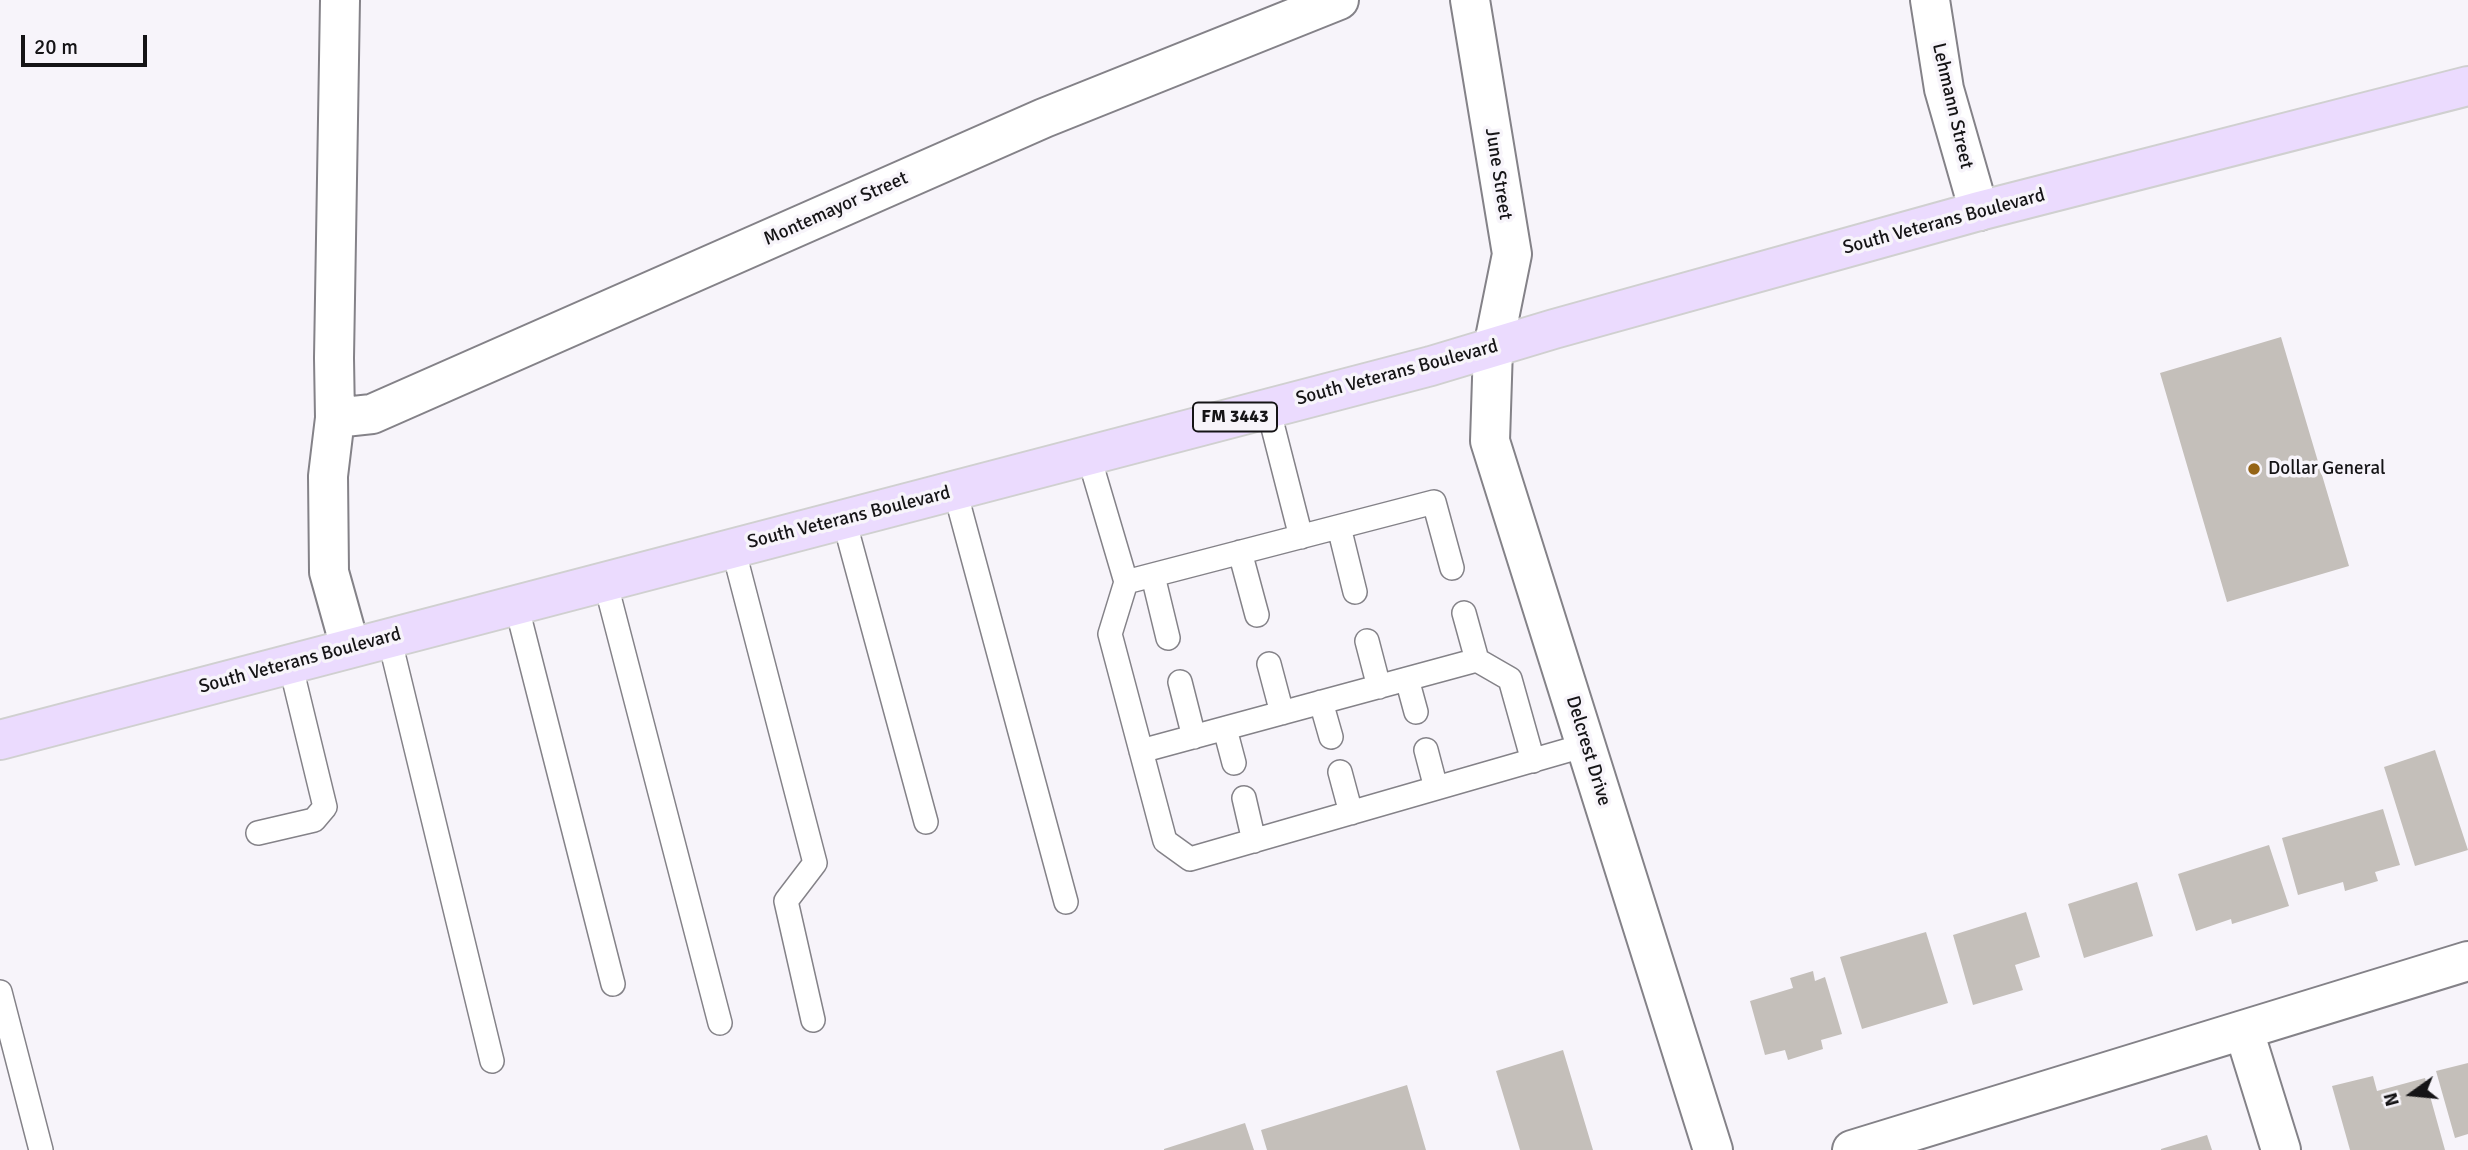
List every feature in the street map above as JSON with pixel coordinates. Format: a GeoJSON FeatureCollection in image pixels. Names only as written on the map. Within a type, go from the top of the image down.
{"type":"FeatureCollection","features":[{"type":"Feature","properties":{"kind":"main road","name":"South Veterans Boulevard"},"geometry":{"type":"LineString","coordinates":[[0,740],[1089,457],[1431,366],[1554,329],[1979,211],[2468,86]]}},
{"type":"Feature","properties":{"kind":"street"},"geometry":{"type":"LineString","coordinates":[[341,0],[335,418],[328,476],[329,572],[350,647]]}},
{"type":"Feature","properties":{"kind":"street","name":"Montemayor Street"},"geometry":{"type":"LineString","coordinates":[[335,418],[372,414],[1044,118],[1339,0]]}},
{"type":"Feature","properties":{"kind":"street","name":"June Street"},"geometry":{"type":"LineString","coordinates":[[1470,0],[1511,254],[1493,348]]}},
{"type":"Feature","properties":{"kind":"street","name":"Lehmann Street"},"geometry":{"type":"LineString","coordinates":[[1930,0],[1944,89],[1979,211]]}},
{"type":"Feature","properties":{"kind":"street","name":"Delcrest Drive"},"geometry":{"type":"LineString","coordinates":[[1493,348],[1490,441],[1713,1150]]}},
{"type":"Feature","properties":{"kind":"street"},"geometry":{"type":"LineString","coordinates":[[1852,1150],[2468,961]]}},
{"type":"Feature","properties":{"kind":"street"},"geometry":{"type":"LineString","coordinates":[[2244,1031],[2281,1150]]}},
{"type":"Feature","properties":{"kind":"lane"},"geometry":{"type":"LineString","coordinates":[[1268,408],[1301,537]]}},
{"type":"Feature","properties":{"kind":"lane"},"geometry":{"type":"LineString","coordinates":[[1089,457],[1126,582],[1110,634],[1165,841],[1190,859],[1586,745]]}},
{"type":"Feature","properties":{"kind":"lane"},"geometry":{"type":"LineString","coordinates":[[955,491],[1066,902]]}},
{"type":"Feature","properties":{"kind":"lane"},"geometry":{"type":"LineString","coordinates":[[1126,582],[1434,502],[1452,568]]}},
{"type":"Feature","properties":{"kind":"lane"},"geometry":{"type":"LineString","coordinates":[[844,520],[926,822]]}},
{"type":"Feature","properties":{"kind":"lane"},"geometry":{"type":"LineString","coordinates":[[1339,527],[1354,592]]}},
{"type":"Feature","properties":{"kind":"lane"},"geometry":{"type":"LineString","coordinates":[[733,548],[815,863],[786,901],[813,1020]]}},
{"type":"Feature","properties":{"kind":"lane"},"geometry":{"type":"LineString","coordinates":[[1240,552],[1257,615]]}},
{"type":"Feature","properties":{"kind":"lane"},"geometry":{"type":"LineString","coordinates":[[1153,576],[1168,638]]}},
{"type":"Feature","properties":{"kind":"lane"},"geometry":{"type":"LineString","coordinates":[[605,581],[720,1023]]}},
{"type":"Feature","properties":{"kind":"lane"},"geometry":{"type":"LineString","coordinates":[[516,604],[613,984]]}},
{"type":"Feature","properties":{"kind":"lane"},"geometry":{"type":"LineString","coordinates":[[1464,613],[1478,660],[1510,679],[1533,761]]}},
{"type":"Feature","properties":{"kind":"lane"},"geometry":{"type":"LineString","coordinates":[[389,637],[492,1061]]}},
{"type":"Feature","properties":{"kind":"lane"},"geometry":{"type":"LineString","coordinates":[[1367,641],[1379,687]]}},
{"type":"Feature","properties":{"kind":"lane"},"geometry":{"type":"LineString","coordinates":[[1141,751],[1478,660]]}},
{"type":"Feature","properties":{"kind":"lane"},"geometry":{"type":"LineString","coordinates":[[258,833],[314,820],[325,807],[290,663]]}},
{"type":"Feature","properties":{"kind":"lane"},"geometry":{"type":"LineString","coordinates":[[1269,664],[1282,713]]}},
{"type":"Feature","properties":{"kind":"lane"},"geometry":{"type":"LineString","coordinates":[[1407,680],[1416,712]]}},
{"type":"Feature","properties":{"kind":"lane"},"geometry":{"type":"LineString","coordinates":[[1180,682],[1194,737]]}},
{"type":"Feature","properties":{"kind":"lane"},"geometry":{"type":"LineString","coordinates":[[1321,702],[1331,737]]}},
{"type":"Feature","properties":{"kind":"lane"},"geometry":{"type":"LineString","coordinates":[[1225,729],[1234,763]]}},
{"type":"Feature","properties":{"kind":"lane"},"geometry":{"type":"LineString","coordinates":[[1426,750],[1436,788]]}},
{"type":"Feature","properties":{"kind":"lane"},"geometry":{"type":"LineString","coordinates":[[1340,772],[1351,813]]}},
{"type":"Feature","properties":{"kind":"lane"},"geometry":{"type":"LineString","coordinates":[[1244,798],[1255,841]]}},
{"type":"Feature","properties":{"kind":"lane"},"geometry":{"type":"LineString","coordinates":[[0,992],[41,1150]]}},
{"type":"Feature","properties":{"kind":"building","name":"Dollar General"},"geometry":{"type":"Polygon","coordinates":[[[2281,337],[2349,566],[2227,602],[2160,373],[2281,337]]]}},
{"type":"Feature","properties":{"kind":"building"},"geometry":{"type":"Polygon","coordinates":[[[2435,750],[2468,850],[2415,866],[2384,767],[2435,750]]]}},
{"type":"Feature","properties":{"kind":"building"},"geometry":{"type":"Polygon","coordinates":[[[2383,809],[2400,865],[2375,872],[2378,881],[2345,891],[2343,882],[2298,895],[2282,838],[2383,809]]]}},
{"type":"Feature","properties":{"kind":"building"},"geometry":{"type":"Polygon","coordinates":[[[2269,845],[2289,906],[2232,924],[2231,919],[2196,931],[2178,874],[2269,845]]]}},
{"type":"Feature","properties":{"kind":"building"},"geometry":{"type":"Polygon","coordinates":[[[2137,882],[2153,936],[2084,958],[2068,904],[2137,882]]]}},
{"type":"Feature","properties":{"kind":"building"},"geometry":{"type":"Polygon","coordinates":[[[2026,912],[2040,957],[2015,965],[2023,990],[1973,1005],[1953,935],[2026,912]]]}},
{"type":"Feature","properties":{"kind":"building"},"geometry":{"type":"Polygon","coordinates":[[[1926,932],[1948,1003],[1862,1029],[1840,957],[1926,932]]]}},
{"type":"Feature","properties":{"kind":"building"},"geometry":{"type":"Polygon","coordinates":[[[1813,971],[1815,981],[1825,977],[1842,1034],[1821,1040],[1823,1049],[1788,1060],[1785,1050],[1765,1055],[1750,1001],[1793,988],[1790,978],[1813,971]]]}},
{"type":"Feature","properties":{"kind":"building"},"geometry":{"type":"Polygon","coordinates":[[[1563,1050],[1593,1150],[1520,1150],[1496,1071],[1563,1050]]]}},
{"type":"Feature","properties":{"kind":"building"},"geometry":{"type":"Polygon","coordinates":[[[2468,1063],[2468,1134],[2455,1138],[2436,1071],[2468,1063]]]}},
{"type":"Feature","properties":{"kind":"building"},"geometry":{"type":"Polygon","coordinates":[[[2373,1076],[2377,1091],[2425,1078],[2445,1150],[2350,1150],[2332,1086],[2373,1076]]]}},
{"type":"Feature","properties":{"kind":"building"},"geometry":{"type":"Polygon","coordinates":[[[1407,1085],[1426,1150],[1267,1150],[1261,1130],[1407,1085]]]}},
{"type":"Feature","properties":{"kind":"building"},"geometry":{"type":"Polygon","coordinates":[[[1245,1123],[1254,1150],[1164,1150],[1164,1149],[1245,1123]]]}},
{"type":"Feature","properties":{"kind":"building"},"geometry":{"type":"Polygon","coordinates":[[[2207,1135],[2212,1150],[2161,1150],[2161,1149],[2207,1135]]]}},
{"type":"Feature","properties":{"kind":"place","name":"Dollar General"},"geometry":{"type":"Point","coordinates":[2254,469]}}]}
